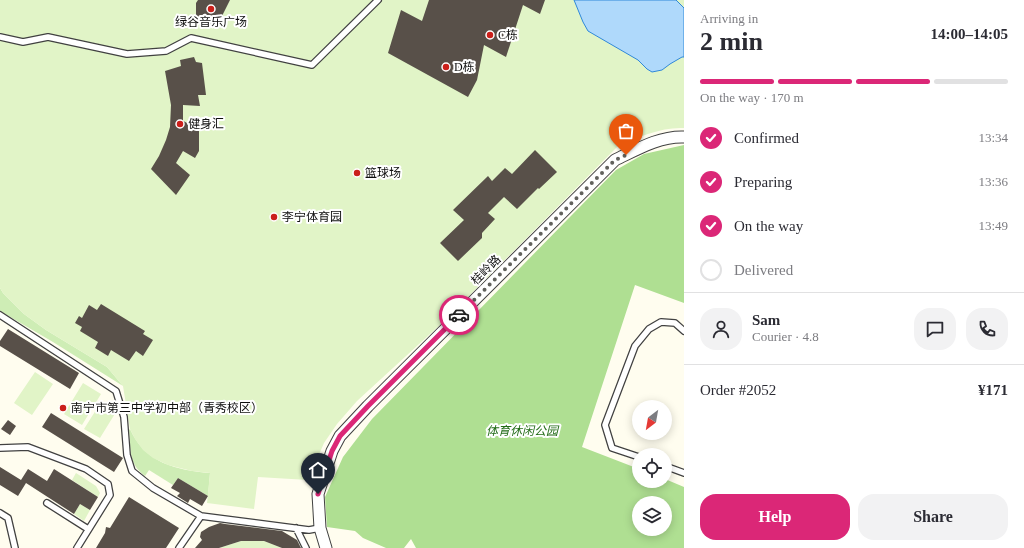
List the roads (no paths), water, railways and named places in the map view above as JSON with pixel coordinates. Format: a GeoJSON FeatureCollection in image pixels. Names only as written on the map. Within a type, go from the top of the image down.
{"type":"FeatureCollection","features":[{"type":"Feature","properties":{"kind":"street","name":"桂岭路"},"geometry":{"type":"LineString","coordinates":[[326,548],[320,528],[318,494],[332,451],[344,431],[615,160],[648,144],[677,137],[684,137]]}},
{"type":"Feature","properties":{"kind":"lane"},"geometry":{"type":"LineString","coordinates":[[0,36],[23,42],[48,37],[127,54],[166,51],[191,38],[312,65],[378,0]]}},
{"type":"Feature","properties":{"kind":"lane"},"geometry":{"type":"LineString","coordinates":[[0,315],[116,391],[124,417],[127,455],[132,471],[153,488],[201,516],[310,530],[320,528]]}},
{"type":"Feature","properties":{"kind":"lane"},"geometry":{"type":"LineString","coordinates":[[632,455],[612,448],[605,425],[635,346],[648,329],[661,322],[675,323],[684,331]]}},
{"type":"Feature","properties":{"kind":"lane"},"geometry":{"type":"LineString","coordinates":[[0,448],[28,447],[86,469],[108,484],[110,495],[88,529],[78,548]]}},
{"type":"Feature","properties":{"kind":"lane"},"geometry":{"type":"LineString","coordinates":[[672,469],[684,473]]}},
{"type":"Feature","properties":{"kind":"lane"},"geometry":{"type":"LineString","coordinates":[[47,503],[88,529]]}},
{"type":"Feature","properties":{"kind":"lane"},"geometry":{"type":"LineString","coordinates":[[0,513],[8,518],[15,548]]}},
{"type":"Feature","properties":{"kind":"lane"},"geometry":{"type":"LineString","coordinates":[[179,548],[201,516]]}},
{"type":"Feature","properties":{"kind":"lane"},"geometry":{"type":"LineString","coordinates":[[296,528],[306,548]]}},
{"type":"Feature","properties":{"kind":"water"},"geometry":{"type":"Polygon","coordinates":[[[574,0],[676,0],[684,8],[684,57],[662,70],[652,72],[638,60],[588,31],[574,0]]]}},
{"type":"Feature","properties":{"kind":"place","name":"绿谷音乐广场"},"geometry":{"type":"Point","coordinates":[211,9]}},
{"type":"Feature","properties":{"kind":"place","name":"C栋"},"geometry":{"type":"Point","coordinates":[490,35]}},
{"type":"Feature","properties":{"kind":"place","name":"D栋"},"geometry":{"type":"Point","coordinates":[446,67]}},
{"type":"Feature","properties":{"kind":"place","name":"健身汇"},"geometry":{"type":"Point","coordinates":[180,124]}},
{"type":"Feature","properties":{"kind":"place","name":"篮球场"},"geometry":{"type":"Point","coordinates":[357,173]}},
{"type":"Feature","properties":{"kind":"place","name":"李宁体育园"},"geometry":{"type":"Point","coordinates":[274,217]}},
{"type":"Feature","properties":{"kind":"place","name":"南宁市第三中学初中部（青秀校区）"},"geometry":{"type":"Point","coordinates":[63,408]}},
{"type":"Feature","properties":{"kind":"park label","name":"体育休闲公园"},"geometry":{"type":"Point","coordinates":[522,431]}}]}
